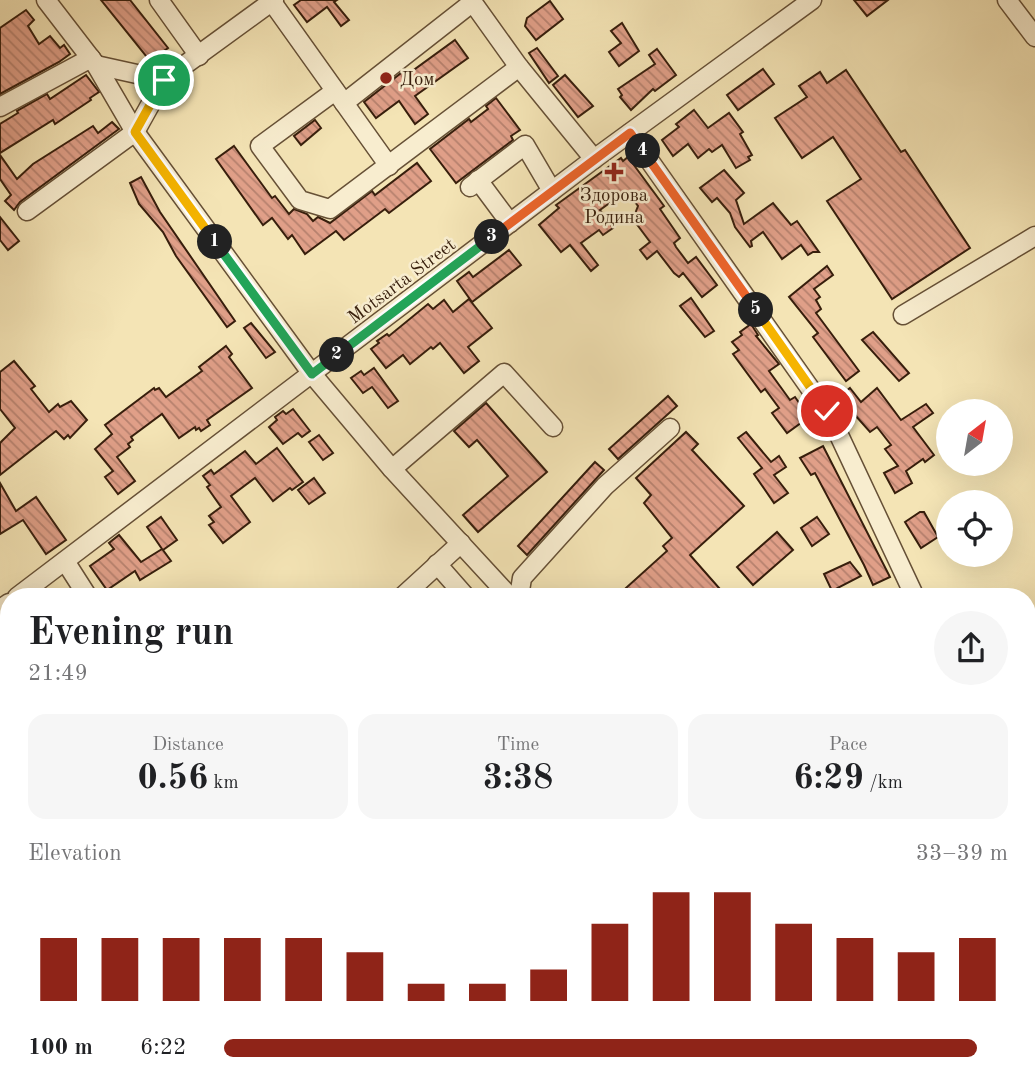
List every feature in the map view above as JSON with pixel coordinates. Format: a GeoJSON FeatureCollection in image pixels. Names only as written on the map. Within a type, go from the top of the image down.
{"type":"FeatureCollection","features":[{"type":"Feature","properties":{"kind":"street"},"geometry":{"type":"LineString","coordinates":[[46,0],[94,61],[135,132],[312,374],[392,469],[502,588]]}},
{"type":"Feature","properties":{"kind":"street"},"geometry":{"type":"LineString","coordinates":[[159,0],[199,56]]}},
{"type":"Feature","properties":{"kind":"street","name":"Motsarta Street"},"geometry":{"type":"LineString","coordinates":[[29,588],[594,159],[812,0]]}},
{"type":"Feature","properties":{"kind":"street"},"geometry":{"type":"LineString","coordinates":[[1007,0],[1032,28]]}},
{"type":"Feature","properties":{"kind":"street"},"geometry":{"type":"LineString","coordinates":[[26,211],[135,132],[164,80],[273,1],[389,166]]}},
{"type":"Feature","properties":{"kind":"street"},"geometry":{"type":"LineString","coordinates":[[519,67],[330,209],[300,200],[260,146],[340,97],[472,1],[519,67],[594,159]]}},
{"type":"Feature","properties":{"kind":"street"},"geometry":{"type":"LineString","coordinates":[[0,107],[94,61],[164,80]]}},
{"type":"Feature","properties":{"kind":"street"},"geometry":{"type":"LineString","coordinates":[[630,133],[831,418],[911,588]]}},
{"type":"Feature","properties":{"kind":"street"},"geometry":{"type":"LineString","coordinates":[[510,223],[474,183],[524,145],[552,191]]}},
{"type":"Feature","properties":{"kind":"street"},"geometry":{"type":"LineString","coordinates":[[903,314],[1035,236]]}},
{"type":"Feature","properties":{"kind":"street"},"geometry":{"type":"LineString","coordinates":[[392,469],[504,373],[552,427]]}},
{"type":"Feature","properties":{"kind":"street"},"geometry":{"type":"LineString","coordinates":[[520,588],[522,578],[605,486],[670,428]]}},
{"type":"Feature","properties":{"kind":"street"},"geometry":{"type":"LineString","coordinates":[[412,588],[461,543]]}},
{"type":"Feature","properties":{"kind":"street"},"geometry":{"type":"LineString","coordinates":[[65,561],[82,588]]}},
{"type":"Feature","properties":{"kind":"street"},"geometry":{"type":"LineString","coordinates":[[437,564],[459,588]]}},
{"type":"Feature","properties":{"kind":"building"},"geometry":{"type":"Polygon","coordinates":[[[101,0],[130,0],[168,48],[150,61],[101,0]]]}},
{"type":"Feature","properties":{"kind":"building"},"geometry":{"type":"Polygon","coordinates":[[[301,0],[337,0],[334,2],[349,20],[341,26],[327,7],[307,22],[294,5],[301,0]]]}},
{"type":"Feature","properties":{"kind":"building"},"geometry":{"type":"Polygon","coordinates":[[[854,0],[888,0],[867,16],[854,0]]]}},
{"type":"Feature","properties":{"kind":"building"},"geometry":{"type":"Polygon","coordinates":[[[550,1],[563,19],[536,40],[525,26],[527,18],[550,1]]]}},
{"type":"Feature","properties":{"kind":"building"},"geometry":{"type":"Polygon","coordinates":[[[26,10],[34,20],[28,26],[39,44],[50,36],[60,48],[64,45],[70,54],[0,94],[0,28],[26,10]]]}},
{"type":"Feature","properties":{"kind":"building"},"geometry":{"type":"Polygon","coordinates":[[[622,23],[639,51],[619,66],[609,52],[621,43],[611,31],[622,23]]]}},
{"type":"Feature","properties":{"kind":"building"},"geometry":{"type":"Polygon","coordinates":[[[455,40],[468,58],[415,96],[428,114],[415,124],[399,101],[376,118],[364,102],[405,70],[408,74],[455,40]]]}},
{"type":"Feature","properties":{"kind":"building"},"geometry":{"type":"Polygon","coordinates":[[[537,48],[558,76],[549,83],[529,53],[537,48]]]}},
{"type":"Feature","properties":{"kind":"building"},"geometry":{"type":"Polygon","coordinates":[[[657,49],[676,75],[655,91],[653,89],[631,110],[620,97],[622,95],[618,89],[655,64],[649,55],[657,49]]]}},
{"type":"Feature","properties":{"kind":"building"},"geometry":{"type":"Polygon","coordinates":[[[763,69],[774,84],[738,110],[727,95],[763,69]]]}},
{"type":"Feature","properties":{"kind":"building"},"geometry":{"type":"Polygon","coordinates":[[[846,70],[901,152],[905,150],[970,248],[892,299],[827,201],[861,179],[833,137],[802,158],[775,118],[807,97],[799,86],[820,72],[827,83],[846,70]]]}},
{"type":"Feature","properties":{"kind":"building"},"geometry":{"type":"Polygon","coordinates":[[[86,75],[99,92],[90,98],[91,100],[55,124],[53,120],[0,153],[0,124],[47,94],[50,99],[86,75]]]}},
{"type":"Feature","properties":{"kind":"building"},"geometry":{"type":"Polygon","coordinates":[[[565,75],[593,106],[578,117],[553,85],[565,75]]]}},
{"type":"Feature","properties":{"kind":"building"},"geometry":{"type":"Polygon","coordinates":[[[496,98],[520,130],[511,136],[513,140],[456,183],[430,149],[469,119],[471,122],[488,109],[486,106],[496,98]]]}},
{"type":"Feature","properties":{"kind":"building"},"geometry":{"type":"Polygon","coordinates":[[[694,110],[708,128],[729,113],[743,132],[740,134],[752,155],[748,157],[750,160],[736,168],[722,145],[712,152],[709,149],[698,158],[688,144],[673,156],[662,140],[679,127],[676,124],[694,110]]]}},
{"type":"Feature","properties":{"kind":"building"},"geometry":{"type":"Polygon","coordinates":[[[315,120],[321,128],[301,145],[294,136],[315,120]]]}},
{"type":"Feature","properties":{"kind":"building"},"geometry":{"type":"Polygon","coordinates":[[[112,122],[119,129],[20,202],[14,210],[5,201],[11,195],[0,179],[0,155],[17,179],[33,164],[93,126],[98,133],[112,122]]]}},
{"type":"Feature","properties":{"kind":"building"},"geometry":{"type":"Polygon","coordinates":[[[234,146],[272,198],[275,196],[289,214],[294,209],[307,214],[313,221],[318,217],[330,223],[372,191],[375,195],[417,163],[431,181],[389,213],[385,209],[344,240],[336,231],[305,254],[292,235],[288,239],[272,218],[263,225],[216,159],[234,146]]]}},
{"type":"Feature","properties":{"kind":"building"},"geometry":{"type":"Polygon","coordinates":[[[628,157],[664,206],[660,209],[680,238],[674,243],[676,247],[688,263],[696,257],[717,285],[702,297],[683,273],[679,277],[674,273],[657,251],[647,259],[640,250],[650,242],[633,219],[638,206],[626,191],[600,210],[613,228],[603,235],[599,230],[581,243],[598,265],[591,271],[570,245],[561,252],[539,225],[559,208],[556,205],[621,158],[623,161],[628,157]]]}},
{"type":"Feature","properties":{"kind":"building"},"geometry":{"type":"Polygon","coordinates":[[[724,170],[744,193],[736,200],[744,224],[773,203],[791,225],[797,221],[819,252],[808,255],[801,245],[782,259],[763,232],[751,241],[750,247],[735,227],[730,213],[717,198],[712,202],[700,188],[724,170]]]}},
{"type":"Feature","properties":{"kind":"building"},"geometry":{"type":"Polygon","coordinates":[[[141,177],[160,212],[235,321],[227,327],[176,256],[163,232],[139,204],[130,183],[141,177]]]}},
{"type":"Feature","properties":{"kind":"building"},"geometry":{"type":"Polygon","coordinates":[[[0,217],[19,241],[8,250],[0,240],[0,217]]]}},
{"type":"Feature","properties":{"kind":"building"},"geometry":{"type":"Polygon","coordinates":[[[509,250],[521,265],[472,302],[457,281],[469,272],[473,277],[509,250]]]}},
{"type":"Feature","properties":{"kind":"building"},"geometry":{"type":"Polygon","coordinates":[[[827,266],[833,275],[814,289],[820,297],[816,300],[821,309],[816,313],[859,371],[846,381],[813,337],[818,333],[789,297],[827,266]]]}},
{"type":"Feature","properties":{"kind":"building"},"geometry":{"type":"Polygon","coordinates":[[[691,298],[714,331],[705,337],[680,306],[691,298]]]}},
{"type":"Feature","properties":{"kind":"building"},"geometry":{"type":"Polygon","coordinates":[[[469,299],[492,328],[468,347],[479,361],[464,373],[440,343],[410,364],[403,355],[386,368],[371,349],[379,343],[377,341],[387,334],[389,336],[428,304],[433,309],[444,300],[453,312],[469,299]]]}},
{"type":"Feature","properties":{"kind":"building"},"geometry":{"type":"Polygon","coordinates":[[[251,323],[275,352],[266,358],[244,328],[251,323]]]}},
{"type":"Feature","properties":{"kind":"building"},"geometry":{"type":"Polygon","coordinates":[[[751,324],[758,335],[756,336],[779,364],[769,371],[790,400],[795,397],[809,417],[787,433],[772,413],[779,408],[765,389],[761,392],[733,354],[739,350],[732,342],[751,324]]]}},
{"type":"Feature","properties":{"kind":"building"},"geometry":{"type":"Polygon","coordinates":[[[873,332],[909,373],[899,381],[862,340],[873,332]]]}},
{"type":"Feature","properties":{"kind":"building"},"geometry":{"type":"Polygon","coordinates":[[[226,346],[232,354],[229,357],[252,388],[207,420],[210,425],[201,431],[195,427],[179,438],[162,414],[131,437],[133,440],[128,444],[130,447],[117,457],[135,481],[118,494],[105,477],[113,471],[95,449],[112,434],[105,425],[154,388],[159,388],[166,397],[202,371],[199,367],[226,346]]]}},
{"type":"Feature","properties":{"kind":"building"},"geometry":{"type":"Polygon","coordinates":[[[14,361],[35,386],[31,389],[49,412],[58,404],[60,407],[71,401],[87,420],[70,438],[68,435],[64,439],[56,431],[0,475],[0,443],[15,428],[0,409],[0,372],[14,361]]]}},
{"type":"Feature","properties":{"kind":"building"},"geometry":{"type":"Polygon","coordinates":[[[374,368],[398,401],[388,408],[372,387],[363,393],[351,378],[361,371],[364,375],[374,368]]]}},
{"type":"Feature","properties":{"kind":"building"},"geometry":{"type":"Polygon","coordinates":[[[850,388],[861,402],[877,388],[901,420],[926,404],[933,413],[913,427],[934,455],[906,471],[912,483],[895,493],[884,473],[898,466],[885,449],[891,445],[877,427],[870,432],[839,397],[850,388]]]}},
{"type":"Feature","properties":{"kind":"building"},"geometry":{"type":"Polygon","coordinates":[[[668,396],[677,406],[618,459],[609,449],[668,396]]]}},
{"type":"Feature","properties":{"kind":"building"},"geometry":{"type":"Polygon","coordinates":[[[486,403],[547,472],[478,532],[463,515],[508,476],[477,440],[469,447],[454,431],[486,403]]]}},
{"type":"Feature","properties":{"kind":"building"},"geometry":{"type":"Polygon","coordinates":[[[293,409],[310,431],[302,437],[298,433],[283,444],[269,427],[283,411],[286,414],[293,409]]]}},
{"type":"Feature","properties":{"kind":"building"},"geometry":{"type":"Polygon","coordinates":[[[686,432],[698,444],[692,450],[744,506],[690,555],[719,588],[626,588],[667,551],[663,546],[672,538],[644,503],[651,495],[636,478],[686,432]]]}},
{"type":"Feature","properties":{"kind":"building"},"geometry":{"type":"Polygon","coordinates":[[[746,432],[771,462],[779,456],[786,467],[774,475],[788,493],[774,503],[754,474],[762,468],[738,438],[746,432]]]}},
{"type":"Feature","properties":{"kind":"building"},"geometry":{"type":"Polygon","coordinates":[[[319,435],[333,453],[323,460],[309,442],[319,435]]]}},
{"type":"Feature","properties":{"kind":"building"},"geometry":{"type":"Polygon","coordinates":[[[823,446],[890,577],[873,585],[815,473],[811,475],[800,458],[823,446]]]}},
{"type":"Feature","properties":{"kind":"building"},"geometry":{"type":"Polygon","coordinates":[[[277,448],[303,482],[273,501],[255,478],[231,496],[250,522],[223,543],[209,525],[214,522],[209,516],[221,507],[203,476],[211,470],[214,474],[245,451],[256,464],[277,448]]]}},
{"type":"Feature","properties":{"kind":"building"},"geometry":{"type":"Polygon","coordinates":[[[595,462],[604,470],[527,555],[518,546],[595,462]]]}},
{"type":"Feature","properties":{"kind":"building"},"geometry":{"type":"Polygon","coordinates":[[[314,478],[325,493],[309,504],[298,490],[314,478]]]}},
{"type":"Feature","properties":{"kind":"building"},"geometry":{"type":"Polygon","coordinates":[[[0,483],[16,511],[36,497],[66,540],[46,554],[23,520],[0,534],[0,483]]]}},
{"type":"Feature","properties":{"kind":"building"},"geometry":{"type":"Polygon","coordinates":[[[924,512],[936,538],[921,548],[905,522],[924,512]]]}},
{"type":"Feature","properties":{"kind":"building"},"geometry":{"type":"Polygon","coordinates":[[[161,517],[177,540],[163,550],[171,561],[140,580],[135,571],[110,588],[106,588],[90,566],[114,549],[109,543],[119,535],[141,562],[162,549],[147,527],[161,517]]]}},
{"type":"Feature","properties":{"kind":"building"},"geometry":{"type":"Polygon","coordinates":[[[817,517],[829,534],[812,546],[801,528],[817,517]]]}},
{"type":"Feature","properties":{"kind":"building"},"geometry":{"type":"Polygon","coordinates":[[[777,532],[793,550],[753,585],[737,567],[777,532]]]}},
{"type":"Feature","properties":{"kind":"building"},"geometry":{"type":"Polygon","coordinates":[[[850,562],[861,576],[838,588],[831,588],[824,574],[850,562]]]}},
{"type":"Feature","properties":{"kind":"place","name":"Дом"},"geometry":{"type":"Point","coordinates":[386,78]}},
{"type":"Feature","properties":{"kind":"place","name":"Здорова Родина"},"geometry":{"type":"Point","coordinates":[614,172]}},
{"type":"Feature","properties":{"kind":"route"},"geometry":{"type":"LineString","coordinates":[[164,80],[135,132],[312,374],[630,133],[827,411]]}}]}
